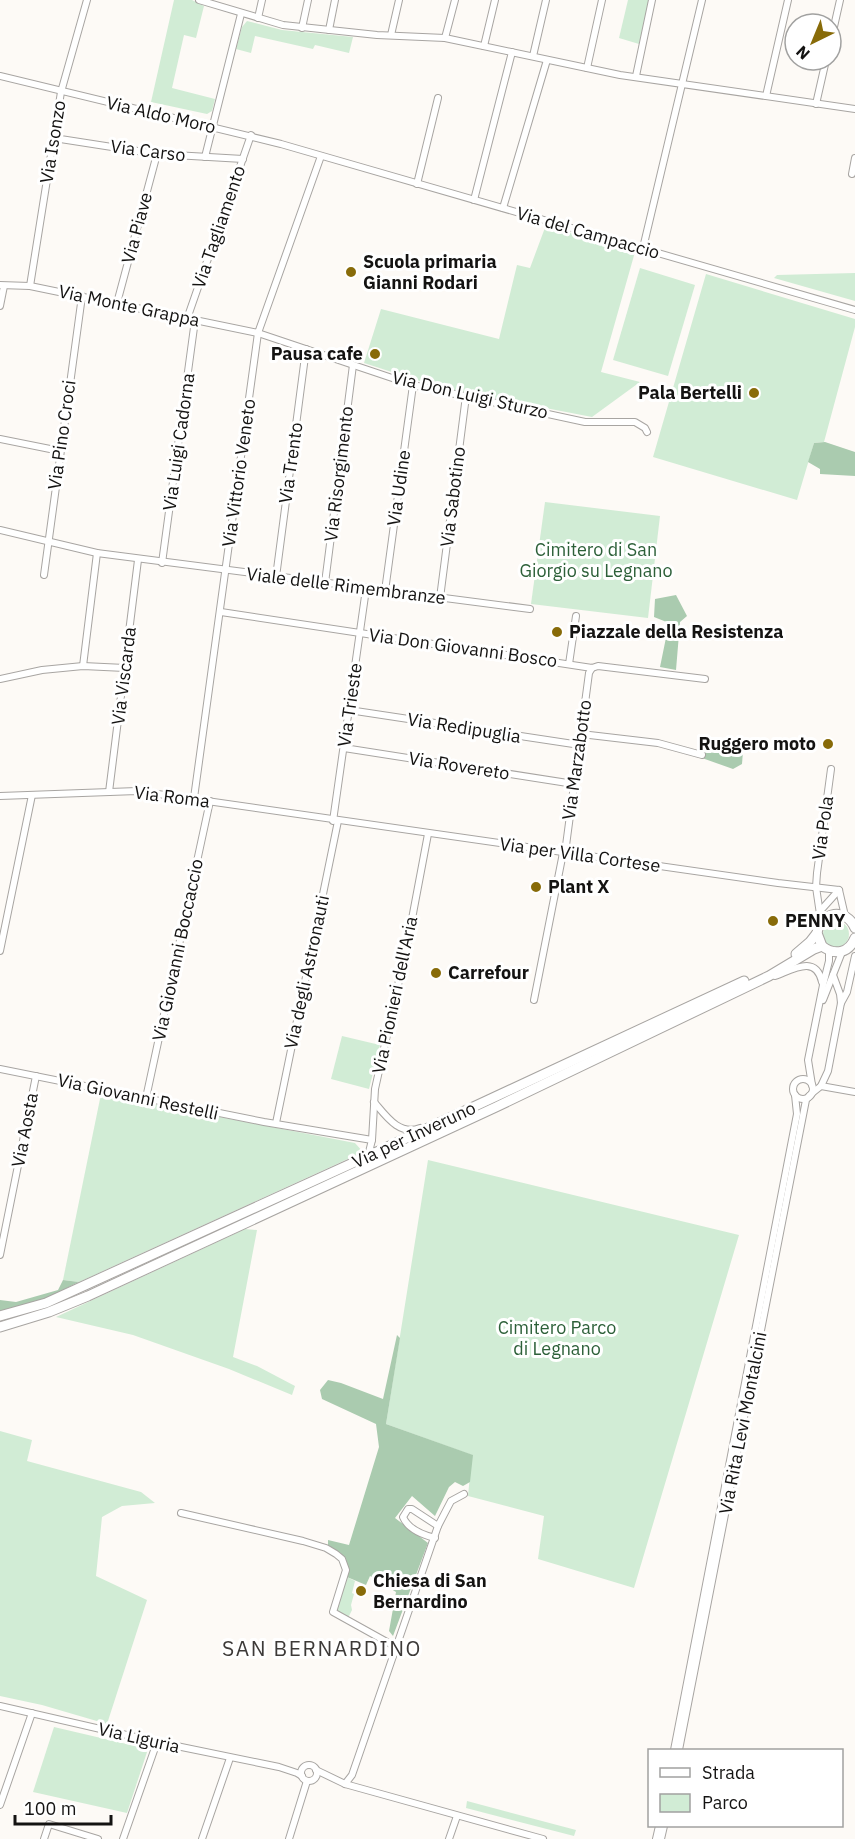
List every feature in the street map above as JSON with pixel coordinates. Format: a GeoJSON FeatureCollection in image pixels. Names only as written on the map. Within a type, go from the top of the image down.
{"type":"FeatureCollection","features":[{"type":"Feature","properties":{"kind":"main road"},"geometry":{"type":"LineString","coordinates":[[852,921],[832,914],[821,921],[817,933],[826,949],[842,952],[855,940]]}},
{"type":"Feature","properties":{"kind":"main road","name":"Via per Inveruno"},"geometry":{"type":"LineString","coordinates":[[0,1316],[46,1303],[771,968],[802,950],[817,933]]}},
{"type":"Feature","properties":{"kind":"main road","name":"Via per Inveruno"},"geometry":{"type":"LineString","coordinates":[[0,1327],[49,1312],[88,1296],[496,1107],[751,984],[814,949],[826,949]]}},
{"type":"Feature","properties":{"kind":"street","name":"Via Isonzo"},"geometry":{"type":"LineString","coordinates":[[30,286],[61,92],[87,0]]}},
{"type":"Feature","properties":{"kind":"street"},"geometry":{"type":"LineString","coordinates":[[258,18],[262,0]]}},
{"type":"Feature","properties":{"kind":"street"},"geometry":{"type":"LineString","coordinates":[[302,28],[308,0]]}},
{"type":"Feature","properties":{"kind":"street"},"geometry":{"type":"LineString","coordinates":[[329,30],[335,0]]}},
{"type":"Feature","properties":{"kind":"street"},"geometry":{"type":"LineString","coordinates":[[391,35],[399,0]]}},
{"type":"Feature","properties":{"kind":"street"},"geometry":{"type":"LineString","coordinates":[[445,38],[455,0]]}},
{"type":"Feature","properties":{"kind":"street"},"geometry":{"type":"LineString","coordinates":[[484,46],[495,0]]}},
{"type":"Feature","properties":{"kind":"street"},"geometry":{"type":"LineString","coordinates":[[533,56],[546,0]]}},
{"type":"Feature","properties":{"kind":"street"},"geometry":{"type":"LineString","coordinates":[[587,68],[602,0]]}},
{"type":"Feature","properties":{"kind":"street"},"geometry":{"type":"LineString","coordinates":[[636,76],[652,0]]}},
{"type":"Feature","properties":{"kind":"street"},"geometry":{"type":"LineString","coordinates":[[643,248],[702,0]]}},
{"type":"Feature","properties":{"kind":"street"},"geometry":{"type":"LineString","coordinates":[[766,96],[788,0]]}},
{"type":"Feature","properties":{"kind":"street"},"geometry":{"type":"LineString","coordinates":[[203,1],[282,25],[445,38],[587,68],[855,109]]}},
{"type":"Feature","properties":{"kind":"street"},"geometry":{"type":"LineString","coordinates":[[205,157],[241,14]]}},
{"type":"Feature","properties":{"kind":"street"},"geometry":{"type":"LineString","coordinates":[[474,200],[512,52]]}},
{"type":"Feature","properties":{"kind":"street"},"geometry":{"type":"LineString","coordinates":[[503,208],[547,60]]}},
{"type":"Feature","properties":{"kind":"street"},"geometry":{"type":"LineString","coordinates":[[816,104],[823,72]]}},
{"type":"Feature","properties":{"kind":"street","name":"Via Aldo Moro"},"geometry":{"type":"LineString","coordinates":[[0,76],[251,135],[321,156]]}},
{"type":"Feature","properties":{"kind":"street"},"geometry":{"type":"LineString","coordinates":[[417,183],[438,98]]}},
{"type":"Feature","properties":{"kind":"street","name":"Via Tagliamento"},"geometry":{"type":"LineString","coordinates":[[191,320],[251,135]]}},
{"type":"Feature","properties":{"kind":"street","name":"Via Carso"},"geometry":{"type":"LineString","coordinates":[[54,138],[157,154],[244,157]]}},
{"type":"Feature","properties":{"kind":"street","name":"Via Piave"},"geometry":{"type":"LineString","coordinates":[[117,303],[157,154]]}},
{"type":"Feature","properties":{"kind":"street","name":"Via del Campaccio"},"geometry":{"type":"LineString","coordinates":[[321,156],[855,310]]}},
{"type":"Feature","properties":{"kind":"street","name":"Via Vittorio Veneto"},"geometry":{"type":"LineString","coordinates":[[194,798],[258,333],[321,156]]}},
{"type":"Feature","properties":{"kind":"street"},"geometry":{"type":"LineString","coordinates":[[852,174],[855,158]]}},
{"type":"Feature","properties":{"kind":"street"},"geometry":{"type":"LineString","coordinates":[[0,306],[2,285]]}},
{"type":"Feature","properties":{"kind":"street","name":"Via Monte Grappa"},"geometry":{"type":"LineString","coordinates":[[2,285],[30,286],[258,333]]}},
{"type":"Feature","properties":{"kind":"street","name":"Via Pino Croci"},"geometry":{"type":"LineString","coordinates":[[44,575],[82,296]]}},
{"type":"Feature","properties":{"kind":"street","name":"Via Luigi Cadorna"},"geometry":{"type":"LineString","coordinates":[[162,563],[191,320]]}},
{"type":"Feature","properties":{"kind":"street","name":"Via Don Luigi Sturzo"},"geometry":{"type":"LineString","coordinates":[[258,333],[413,385],[585,422],[635,422],[647,432]]}},
{"type":"Feature","properties":{"kind":"street","name":"Via Trento"},"geometry":{"type":"LineString","coordinates":[[276,577],[306,349]]}},
{"type":"Feature","properties":{"kind":"street","name":"Via Risorgimento"},"geometry":{"type":"LineString","coordinates":[[325,584],[353,365]]}},
{"type":"Feature","properties":{"kind":"street","name":"Via Udine"},"geometry":{"type":"LineString","coordinates":[[385,591],[413,385]]}},
{"type":"Feature","properties":{"kind":"street","name":"Via Sabotino"},"geometry":{"type":"LineString","coordinates":[[440,598],[466,396]]}},
{"type":"Feature","properties":{"kind":"street"},"geometry":{"type":"LineString","coordinates":[[0,439],[60,451]]}},
{"type":"Feature","properties":{"kind":"street","name":"Viale delle Rimembranze"},"geometry":{"type":"LineString","coordinates":[[0,530],[97,554],[530,609]]}},
{"type":"Feature","properties":{"kind":"street"},"geometry":{"type":"LineString","coordinates":[[83,666],[97,554]]}},
{"type":"Feature","properties":{"kind":"street","name":"Via Viscarda"},"geometry":{"type":"LineString","coordinates":[[109,792],[138,560]]}},
{"type":"Feature","properties":{"kind":"street","name":"Via Trieste"},"geometry":{"type":"LineString","coordinates":[[338,821],[344,748],[366,589]]}},
{"type":"Feature","properties":{"kind":"street","name":"Via Don Giovanni Bosco"},"geometry":{"type":"LineString","coordinates":[[221,612],[592,668],[598,666],[705,679]]}},
{"type":"Feature","properties":{"kind":"street"},"geometry":{"type":"LineString","coordinates":[[569,664],[576,616]]}},
{"type":"Feature","properties":{"kind":"street"},"geometry":{"type":"LineString","coordinates":[[0,679],[42,670],[83,666],[124,668]]}},
{"type":"Feature","properties":{"kind":"street","name":"Via Marzabotto"},"geometry":{"type":"LineString","coordinates":[[534,1000],[564,853],[589,673],[592,668]]}},
{"type":"Feature","properties":{"kind":"street","name":"Via Redipuglia"},"geometry":{"type":"LineString","coordinates":[[349,710],[579,745]]}},
{"type":"Feature","properties":{"kind":"street"},"geometry":{"type":"LineString","coordinates":[[581,734],[658,743],[702,754]]}},
{"type":"Feature","properties":{"kind":"street","name":"Via Rovereto"},"geometry":{"type":"LineString","coordinates":[[344,748],[574,784]]}},
{"type":"Feature","properties":{"kind":"street","name":"Via Pola"},"geometry":{"type":"LineString","coordinates":[[816,887],[831,769]]}},
{"type":"Feature","properties":{"kind":"street","name":"Via Roma"},"geometry":{"type":"LineString","coordinates":[[0,796],[137,791],[338,821]]}},
{"type":"Feature","properties":{"kind":"street"},"geometry":{"type":"LineString","coordinates":[[0,951],[32,795]]}},
{"type":"Feature","properties":{"kind":"street","name":"Via Giovanni Boccaccio"},"geometry":{"type":"LineString","coordinates":[[146,1098],[210,801]]}},
{"type":"Feature","properties":{"kind":"street","name":"Via per Villa Cortese"},"geometry":{"type":"LineString","coordinates":[[338,821],[839,890]]}},
{"type":"Feature","properties":{"kind":"street","name":"Via degli Astronauti"},"geometry":{"type":"LineString","coordinates":[[276,1123],[338,821]]}},
{"type":"Feature","properties":{"kind":"street","name":"Via Pionieri dell'Aria"},"geometry":{"type":"LineString","coordinates":[[368,1156],[372,1140],[374,1102],[428,834]]}},
{"type":"Feature","properties":{"kind":"street"},"geometry":{"type":"LineString","coordinates":[[816,887],[821,921]]}},
{"type":"Feature","properties":{"kind":"street"},"geometry":{"type":"LineString","coordinates":[[821,910],[839,890],[852,921]]}},
{"type":"Feature","properties":{"kind":"street"},"geometry":{"type":"LineString","coordinates":[[826,949],[829,961],[808,1060],[793,1086],[795,1095],[800,1098],[810,1095],[821,1086],[828,1071],[841,1004],[847,992],[855,956]]}},
{"type":"Feature","properties":{"kind":"street"},"geometry":{"type":"LineString","coordinates":[[818,1015],[842,952]]}},
{"type":"Feature","properties":{"kind":"street","name":"Via per Inveruno"},"geometry":{"type":"LineString","coordinates":[[751,984],[802,966],[810,966],[821,977],[823,985]]}},
{"type":"Feature","properties":{"kind":"street"},"geometry":{"type":"LineString","coordinates":[[834,978],[844,982],[850,977]]}},
{"type":"Feature","properties":{"kind":"street"},"geometry":{"type":"LineString","coordinates":[[834,978],[841,1004]]}},
{"type":"Feature","properties":{"kind":"street"},"geometry":{"type":"LineString","coordinates":[[808,1060],[812,1085],[810,1095]]}},
{"type":"Feature","properties":{"kind":"street","name":"Via Giovanni Restelli"},"geometry":{"type":"LineString","coordinates":[[0,1069],[372,1140]]}},
{"type":"Feature","properties":{"kind":"street","name":"Via Aosta"},"geometry":{"type":"LineString","coordinates":[[0,1255],[36,1076]]}},
{"type":"Feature","properties":{"kind":"street"},"geometry":{"type":"LineString","coordinates":[[796,1081],[805,1079],[812,1085]]}},
{"type":"Feature","properties":{"kind":"street"},"geometry":{"type":"LineString","coordinates":[[374,1102],[388,1120],[407,1131],[416,1130],[511,1087],[525,1083]]}},
{"type":"Feature","properties":{"kind":"street"},"geometry":{"type":"LineString","coordinates":[[821,1086],[855,1092]]}},
{"type":"Feature","properties":{"kind":"street","name":"Via Rita Levi Montalcini"},"geometry":{"type":"LineString","coordinates":[[674,1749],[776,1230],[796,1114],[795,1095]]}},
{"type":"Feature","properties":{"kind":"street","name":"Via Rita Levi Montalcini"},"geometry":{"type":"LineString","coordinates":[[679,1749],[806,1100],[810,1095]]}},
{"type":"Feature","properties":{"kind":"street"},"geometry":{"type":"LineString","coordinates":[[345,1784],[352,1775],[438,1526],[451,1501],[464,1494]]}},
{"type":"Feature","properties":{"kind":"street"},"geometry":{"type":"LineString","coordinates":[[435,1538],[422,1534],[406,1523],[403,1517],[408,1509],[412,1509],[438,1526]]}},
{"type":"Feature","properties":{"kind":"street"},"geometry":{"type":"LineString","coordinates":[[181,1513],[303,1541],[326,1548],[336,1554],[342,1559],[346,1570],[333,1612],[396,1647]]}},
{"type":"Feature","properties":{"kind":"street","name":"Via Liguria"},"geometry":{"type":"LineString","coordinates":[[0,1706],[279,1767],[297,1773],[304,1779],[345,1784],[543,1839]]}},
{"type":"Feature","properties":{"kind":"street"},"geometry":{"type":"LineString","coordinates":[[0,1805],[32,1713]]}},
{"type":"Feature","properties":{"kind":"street"},"geometry":{"type":"LineString","coordinates":[[123,1839],[157,1742]]}},
{"type":"Feature","properties":{"kind":"street"},"geometry":{"type":"LineString","coordinates":[[202,1839],[230,1758]]}},
{"type":"Feature","properties":{"kind":"street","name":"Via Liguria"},"geometry":{"type":"LineString","coordinates":[[279,1767],[311,1765],[316,1770],[345,1784]]}},
{"type":"Feature","properties":{"kind":"street"},"geometry":{"type":"LineString","coordinates":[[289,1839],[304,1779],[304,1767]]}},
{"type":"Feature","properties":{"kind":"street"},"geometry":{"type":"LineString","coordinates":[[315,1779],[316,1770]]}},
{"type":"Feature","properties":{"kind":"street"},"geometry":{"type":"LineString","coordinates":[[449,1839],[457,1816]]}},
{"type":"Feature","properties":{"kind":"street"},"geometry":{"type":"LineString","coordinates":[[44,1839],[49,1824],[94,1838]]}},
{"type":"Feature","properties":{"kind":"green space"},"geometry":{"type":"Polygon","coordinates":[[[174,0],[192,0],[204,6],[196,38],[184,35],[172,88],[215,99],[212,111],[207,114],[151,102],[174,0]]]}},
{"type":"Feature","properties":{"kind":"green space"},"geometry":{"type":"Polygon","coordinates":[[[628,0],[649,0],[639,44],[619,38],[628,0]]]}},
{"type":"Feature","properties":{"kind":"green space"},"geometry":{"type":"Polygon","coordinates":[[[247,21],[282,30],[353,37],[349,53],[315,45],[313,49],[255,36],[251,53],[236,49],[242,27],[247,21]]]}},
{"type":"Feature","properties":{"kind":"green space"},"geometry":{"type":"Polygon","coordinates":[[[546,225],[635,252],[601,372],[640,382],[592,417],[438,387],[364,363],[381,309],[499,339],[517,265],[530,268],[546,225]]]}},
{"type":"Feature","properties":{"kind":"green space"},"geometry":{"type":"Polygon","coordinates":[[[640,268],[695,285],[668,376],[613,360],[640,268]]]}},
{"type":"Feature","properties":{"kind":"green space"},"geometry":{"type":"Polygon","coordinates":[[[855,273],[855,301],[774,278],[777,275],[855,273]]]}},
{"type":"Feature","properties":{"kind":"green space","name":"Pala Bertelli"},"geometry":{"type":"Polygon","coordinates":[[[706,274],[855,319],[855,327],[824,442],[814,443],[797,500],[653,457],[706,274]]]}},
{"type":"Feature","properties":{"kind":"green space"},"geometry":{"type":"Polygon","coordinates":[[[825,442],[855,452],[855,476],[820,474],[820,469],[808,462],[814,443],[825,442]]]}},
{"type":"Feature","properties":{"kind":"green space","name":"Cimitero di San Giorgio su Legnano"},"geometry":{"type":"Polygon","coordinates":[[[545,502],[660,516],[648,618],[531,604],[545,502]]]}},
{"type":"Feature","properties":{"kind":"green space"},"geometry":{"type":"Polygon","coordinates":[[[676,595],[687,616],[680,622],[676,670],[660,667],[669,623],[654,617],[655,599],[676,595]]]}},
{"type":"Feature","properties":{"kind":"green space"},"geometry":{"type":"Polygon","coordinates":[[[706,741],[743,751],[742,764],[733,769],[702,758],[699,749],[706,741]]]}},
{"type":"Feature","properties":{"kind":"green space"},"geometry":{"type":"Polygon","coordinates":[[[836,921],[845,925],[849,934],[845,943],[836,947],[827,943],[823,934],[827,925],[836,921]]]}},
{"type":"Feature","properties":{"kind":"green space"},"geometry":{"type":"Polygon","coordinates":[[[342,1036],[380,1045],[369,1089],[331,1079],[342,1036]]]}},
{"type":"Feature","properties":{"kind":"green space"},"geometry":{"type":"Polygon","coordinates":[[[101,1094],[355,1143],[363,1152],[79,1282],[63,1280],[101,1094]]]}},
{"type":"Feature","properties":{"kind":"green space","name":"Cimitero Parco di Legnano"},"geometry":{"type":"Polygon","coordinates":[[[428,1160],[739,1235],[634,1588],[538,1559],[544,1516],[468,1496],[472,1455],[386,1424],[428,1160]]]}},
{"type":"Feature","properties":{"kind":"green space"},"geometry":{"type":"Polygon","coordinates":[[[245,1229],[257,1230],[233,1357],[257,1366],[295,1386],[292,1395],[229,1369],[133,1335],[56,1317],[245,1229]]]}},
{"type":"Feature","properties":{"kind":"green space"},"geometry":{"type":"Polygon","coordinates":[[[63,1280],[79,1282],[44,1299],[0,1311],[0,1300],[16,1302],[58,1290],[63,1280]]]}},
{"type":"Feature","properties":{"kind":"green space"},"geometry":{"type":"Polygon","coordinates":[[[397,1335],[400,1338],[386,1424],[473,1455],[470,1482],[463,1486],[455,1482],[449,1487],[435,1516],[412,1496],[395,1518],[428,1543],[393,1636],[389,1631],[396,1592],[370,1576],[366,1585],[347,1577],[346,1561],[328,1545],[328,1540],[349,1545],[379,1447],[376,1424],[322,1399],[320,1390],[328,1380],[383,1399],[397,1335]]]}},
{"type":"Feature","properties":{"kind":"green space"},"geometry":{"type":"Polygon","coordinates":[[[0,1431],[32,1440],[27,1461],[141,1492],[155,1503],[122,1506],[102,1517],[96,1576],[147,1600],[107,1724],[42,1705],[0,1696],[0,1431]]]}},
{"type":"Feature","properties":{"kind":"green space"},"geometry":{"type":"Polygon","coordinates":[[[347,1577],[355,1581],[352,1610],[347,1620],[335,1614],[347,1577]]]}},
{"type":"Feature","properties":{"kind":"green space"},"geometry":{"type":"Polygon","coordinates":[[[54,1727],[148,1749],[127,1813],[33,1792],[54,1727]]]}},
{"type":"Feature","properties":{"kind":"green space"},"geometry":{"type":"Polygon","coordinates":[[[467,1801],[576,1830],[574,1836],[466,1808],[467,1801]]]}},
{"type":"Feature","properties":{"kind":"place","name":"Scuola primaria Gianni Rodari"},"geometry":{"type":"Point","coordinates":[351,272]}},
{"type":"Feature","properties":{"kind":"place","name":"Pausa cafe"},"geometry":{"type":"Point","coordinates":[375,354]}},
{"type":"Feature","properties":{"kind":"place","name":"Pala Bertelli"},"geometry":{"type":"Point","coordinates":[754,393]}},
{"type":"Feature","properties":{"kind":"place","name":"Piazzale della Resistenza"},"geometry":{"type":"Point","coordinates":[557,632]}},
{"type":"Feature","properties":{"kind":"place","name":"Ruggero moto"},"geometry":{"type":"Point","coordinates":[828,744]}},
{"type":"Feature","properties":{"kind":"place","name":"Plant X"},"geometry":{"type":"Point","coordinates":[536,887]}},
{"type":"Feature","properties":{"kind":"place","name":"PENNY"},"geometry":{"type":"Point","coordinates":[773,921]}},
{"type":"Feature","properties":{"kind":"place","name":"Carrefour"},"geometry":{"type":"Point","coordinates":[436,973]}},
{"type":"Feature","properties":{"kind":"place","name":"Chiesa di San Bernardino"},"geometry":{"type":"Point","coordinates":[361,1591]}},
{"type":"Feature","properties":{"kind":"district","name":"SAN BERNARDINO"},"geometry":{"type":"Point","coordinates":[322,1649]}}]}
